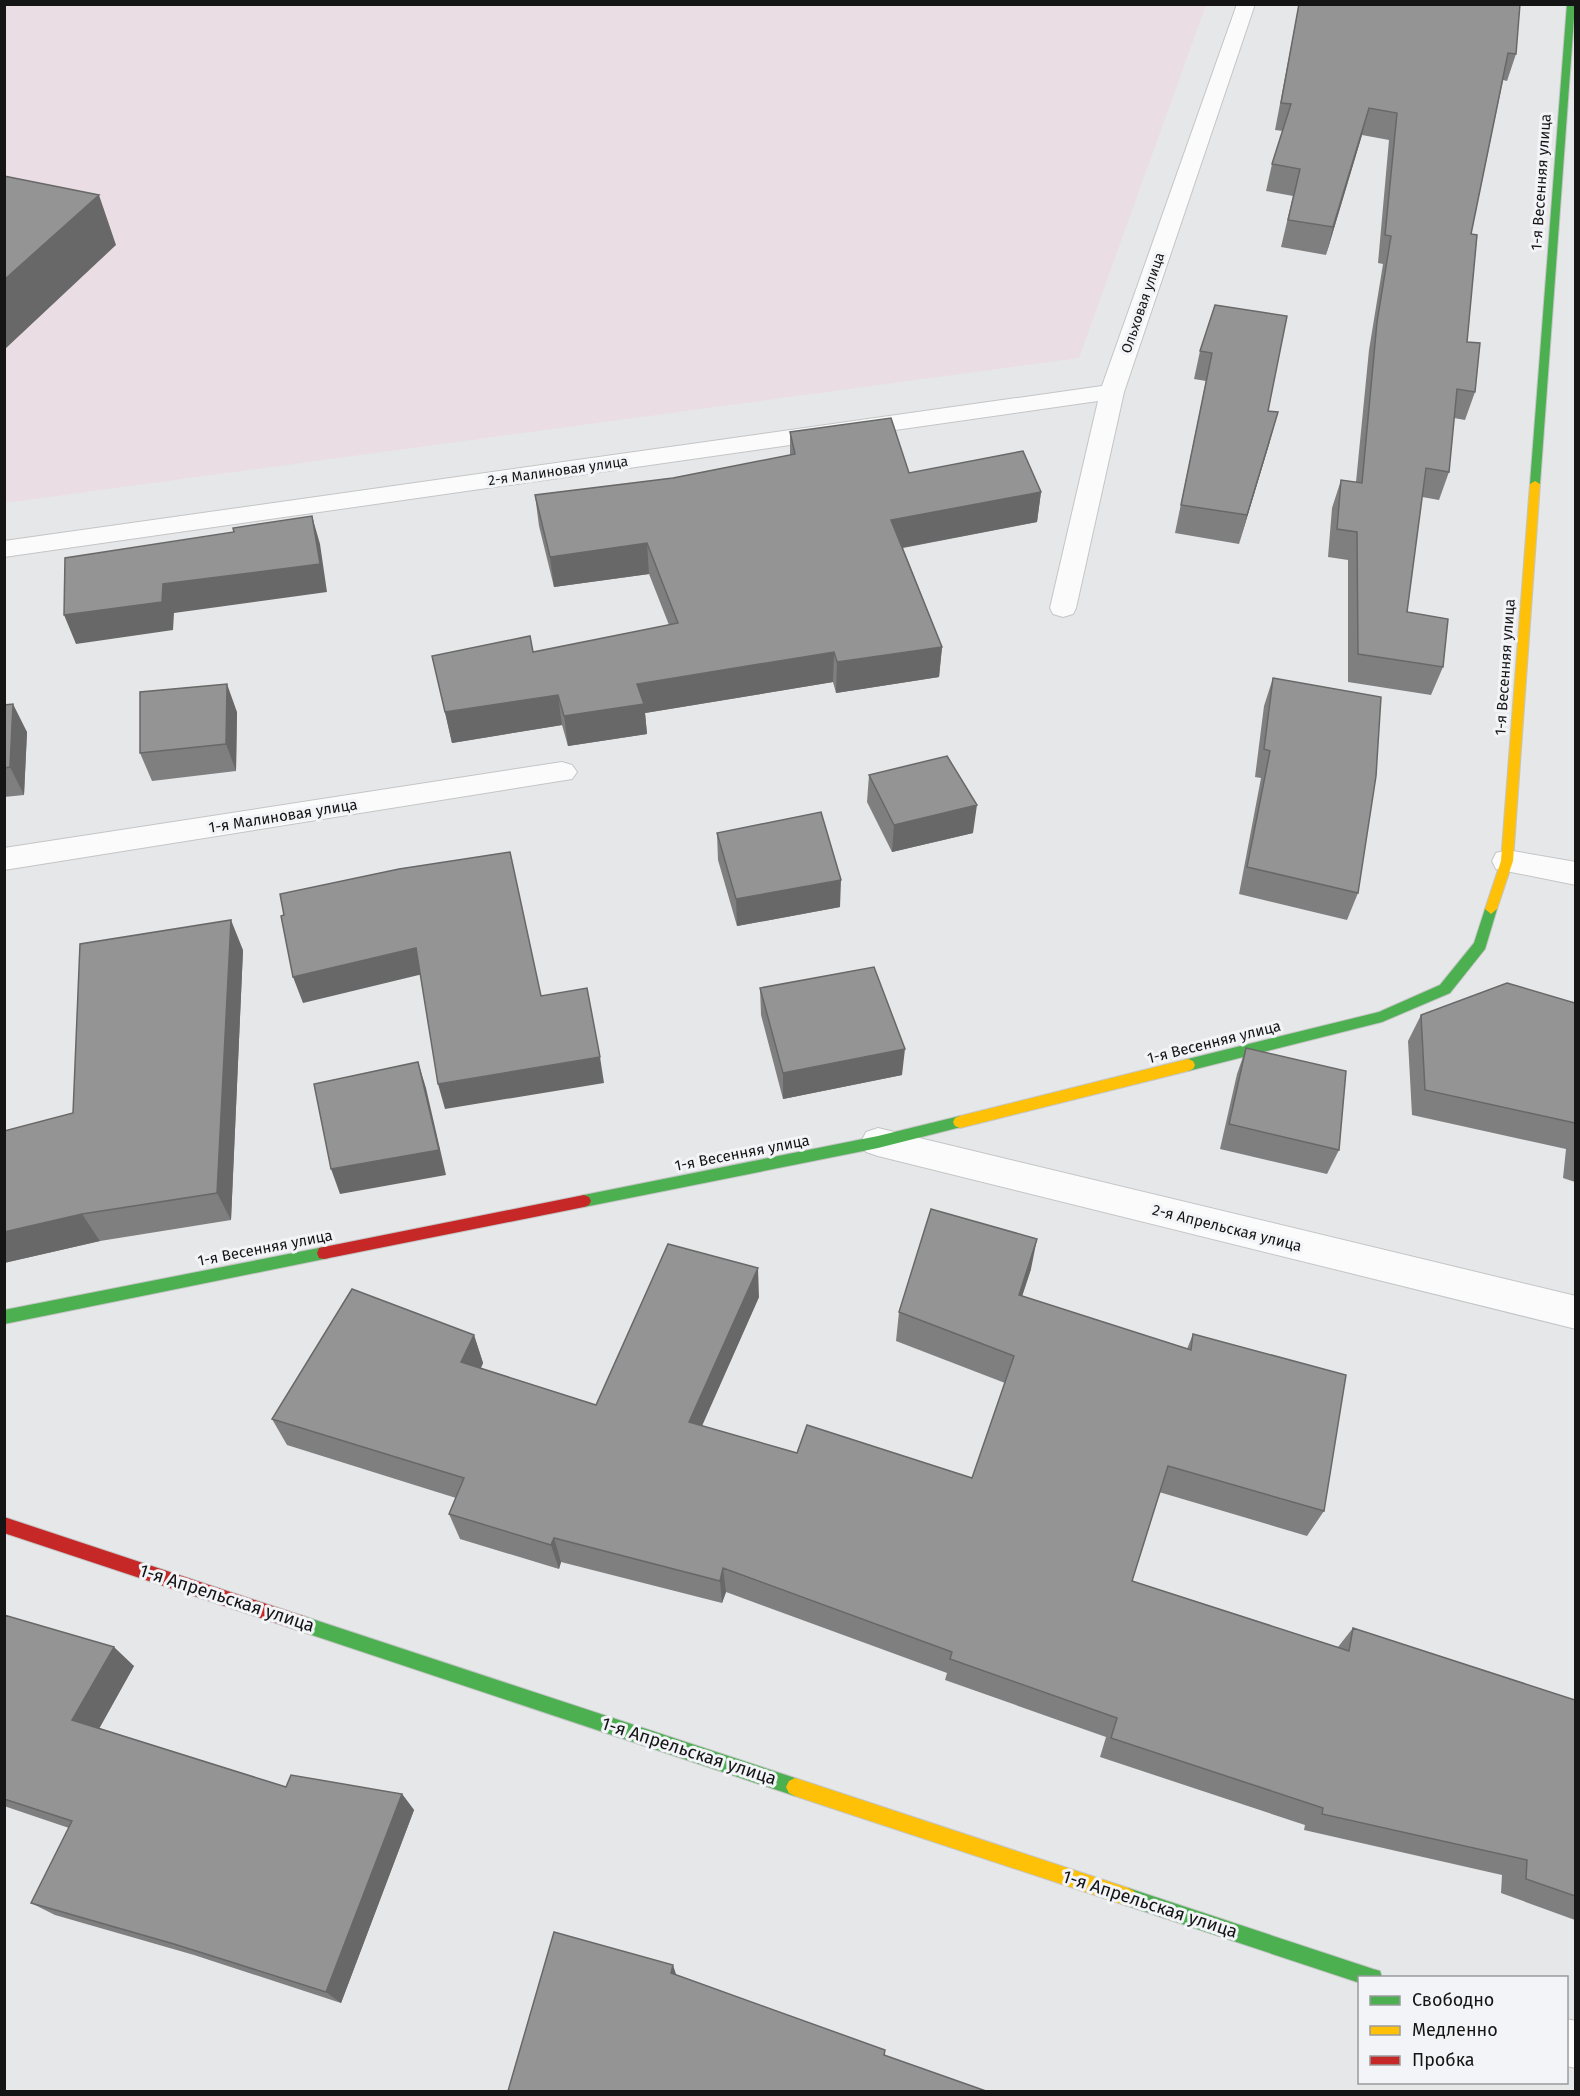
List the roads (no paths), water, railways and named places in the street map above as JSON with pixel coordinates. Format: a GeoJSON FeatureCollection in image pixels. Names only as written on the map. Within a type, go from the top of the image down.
{"type":"FeatureCollection","features":[{"type":"Feature","properties":{"kind":"street","name":"Ольховая улица"},"geometry":{"type":"LineString","coordinates":[[1063,608],[1112,392],[1246,4]]}},
{"type":"Feature","properties":{"kind":"street","name":"1-я Весенняя улица"},"geometry":{"type":"LineString","coordinates":[[4,1317],[878,1142],[1382,1017],[1445,989],[1480,945],[1506,861],[1571,4]]}},
{"type":"Feature","properties":{"kind":"street","name":"2-я Малиновая улица"},"geometry":{"type":"LineString","coordinates":[[4,549],[1112,392]]}},
{"type":"Feature","properties":{"kind":"street","name":"1-я Малиновая улица"},"geometry":{"type":"LineString","coordinates":[[4,860],[562,772]]}},
{"type":"Feature","properties":{"kind":"street"},"geometry":{"type":"LineString","coordinates":[[1506,861],[1575,874]]}},
{"type":"Feature","properties":{"kind":"street","name":"2-я Апрельская улица"},"geometry":{"type":"LineString","coordinates":[[878,1142],[1575,1313]]}},
{"type":"Feature","properties":{"kind":"street","name":"1-я Апрельская улица"},"geometry":{"type":"LineString","coordinates":[[4,1524],[1370,1976]]}}]}
